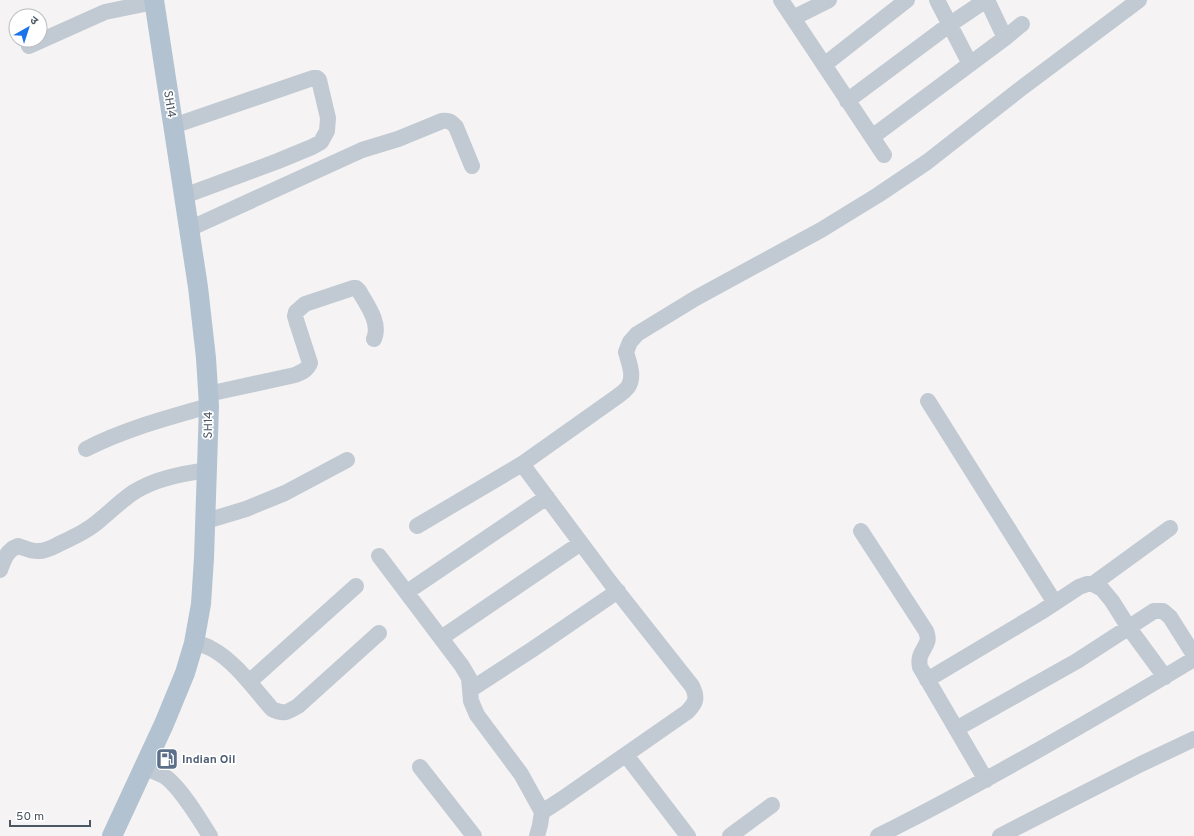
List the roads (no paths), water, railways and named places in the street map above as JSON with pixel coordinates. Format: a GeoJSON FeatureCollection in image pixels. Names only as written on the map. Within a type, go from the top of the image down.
{"type":"FeatureCollection","features":[{"type":"Feature","properties":{"kind":"main road","name":"SH14"},"geometry":{"type":"LineString","coordinates":[[112,836],[164,724],[185,673],[194,643],[201,604],[206,521],[208,400],[206,358],[200,303],[154,1]]}},
{"type":"Feature","properties":{"kind":"street"},"geometry":{"type":"LineString","coordinates":[[781,0],[884,155]]}},
{"type":"Feature","properties":{"kind":"street"},"geometry":{"type":"LineString","coordinates":[[793,18],[829,0]]}},
{"type":"Feature","properties":{"kind":"street"},"geometry":{"type":"LineString","coordinates":[[824,64],[907,0]]}},
{"type":"Feature","properties":{"kind":"street"},"geometry":{"type":"LineString","coordinates":[[937,0],[970,64]]}},
{"type":"Feature","properties":{"kind":"street"},"geometry":{"type":"LineString","coordinates":[[847,101],[949,24],[986,0],[1005,38]]}},
{"type":"Feature","properties":{"kind":"street"},"geometry":{"type":"LineString","coordinates":[[417,526],[522,464],[618,396],[628,387],[631,378],[626,352],[630,342],[637,334],[696,298],[821,230],[878,195],[927,162],[1019,90],[1140,0]]}},
{"type":"Feature","properties":{"kind":"street"},"geometry":{"type":"LineString","coordinates":[[48,38],[105,12],[154,1]]}},
{"type":"Feature","properties":{"kind":"street"},"geometry":{"type":"LineString","coordinates":[[872,137],[1022,24]]}},
{"type":"Feature","properties":{"kind":"street"},"geometry":{"type":"LineString","coordinates":[[173,126],[313,78],[317,78],[319,80],[328,118],[327,131],[321,142],[312,147],[184,196]]}},
{"type":"Feature","properties":{"kind":"street"},"geometry":{"type":"LineString","coordinates":[[189,229],[362,150],[398,139],[446,120],[453,123],[456,127],[472,166]]}},
{"type":"Feature","properties":{"kind":"street"},"geometry":{"type":"LineString","coordinates":[[86,449],[99,442],[208,400],[295,376],[303,372],[308,368],[310,363],[295,316],[296,312],[306,304],[356,288],[374,319],[376,334],[374,339]]}},
{"type":"Feature","properties":{"kind":"street"},"geometry":{"type":"LineString","coordinates":[[928,401],[1055,603]]}},
{"type":"Feature","properties":{"kind":"street"},"geometry":{"type":"LineString","coordinates":[[206,521],[246,509],[285,493],[348,460]]}},
{"type":"Feature","properties":{"kind":"street"},"geometry":{"type":"LineString","coordinates":[[522,464],[692,686],[696,694],[695,704],[687,712],[542,812]]}},
{"type":"Feature","properties":{"kind":"street"},"geometry":{"type":"LineString","coordinates":[[1,562],[11,549],[18,546],[28,550],[39,551],[50,548],[78,535],[102,519],[114,507],[135,492],[165,478],[207,470]]}},
{"type":"Feature","properties":{"kind":"street"},"geometry":{"type":"LineString","coordinates":[[407,592],[547,497]]}},
{"type":"Feature","properties":{"kind":"street"},"geometry":{"type":"LineString","coordinates":[[1093,584],[1170,528]]}},
{"type":"Feature","properties":{"kind":"street"},"geometry":{"type":"LineString","coordinates":[[861,530],[929,637],[927,644],[920,653],[918,660],[927,680],[986,780]]}},
{"type":"Feature","properties":{"kind":"street"},"geometry":{"type":"LineString","coordinates":[[441,638],[581,543]]}},
{"type":"Feature","properties":{"kind":"street"},"geometry":{"type":"LineString","coordinates":[[380,556],[462,666],[469,678],[471,701],[477,715],[521,774],[542,812],[540,825],[536,836]]}},
{"type":"Feature","properties":{"kind":"street"},"geometry":{"type":"LineString","coordinates":[[927,680],[1079,587],[1087,584],[1093,584],[1102,588],[1129,628],[1165,676]]}},
{"type":"Feature","properties":{"kind":"street"},"geometry":{"type":"LineString","coordinates":[[249,682],[356,586]]}},
{"type":"Feature","properties":{"kind":"street"},"geometry":{"type":"LineString","coordinates":[[470,690],[618,591]]}},
{"type":"Feature","properties":{"kind":"street"},"geometry":{"type":"LineString","coordinates":[[956,729],[1077,661],[1154,611],[1163,611],[1170,617],[1194,655]]}},
{"type":"Feature","properties":{"kind":"street"},"geometry":{"type":"LineString","coordinates":[[194,643],[212,648],[221,654],[249,682],[272,709],[279,712],[287,712],[298,706],[379,633]]}},
{"type":"Feature","properties":{"kind":"street"},"geometry":{"type":"LineString","coordinates":[[878,836],[895,832],[1097,717],[1194,659]]}},
{"type":"Feature","properties":{"kind":"street"},"geometry":{"type":"LineString","coordinates":[[1000,836],[1141,764],[1194,739]]}},
{"type":"Feature","properties":{"kind":"street"},"geometry":{"type":"LineString","coordinates":[[626,755],[688,836]]}},
{"type":"Feature","properties":{"kind":"street"},"geometry":{"type":"LineString","coordinates":[[420,767],[474,836]]}},
{"type":"Feature","properties":{"kind":"street"},"geometry":{"type":"LineString","coordinates":[[144,768],[168,778],[198,816],[210,836]]}},
{"type":"Feature","properties":{"kind":"street"},"geometry":{"type":"LineString","coordinates":[[730,836],[772,805]]}},
{"type":"Feature","properties":{"kind":"place","name":"Indian Oil"},"geometry":{"type":"Point","coordinates":[167,759]}}]}
